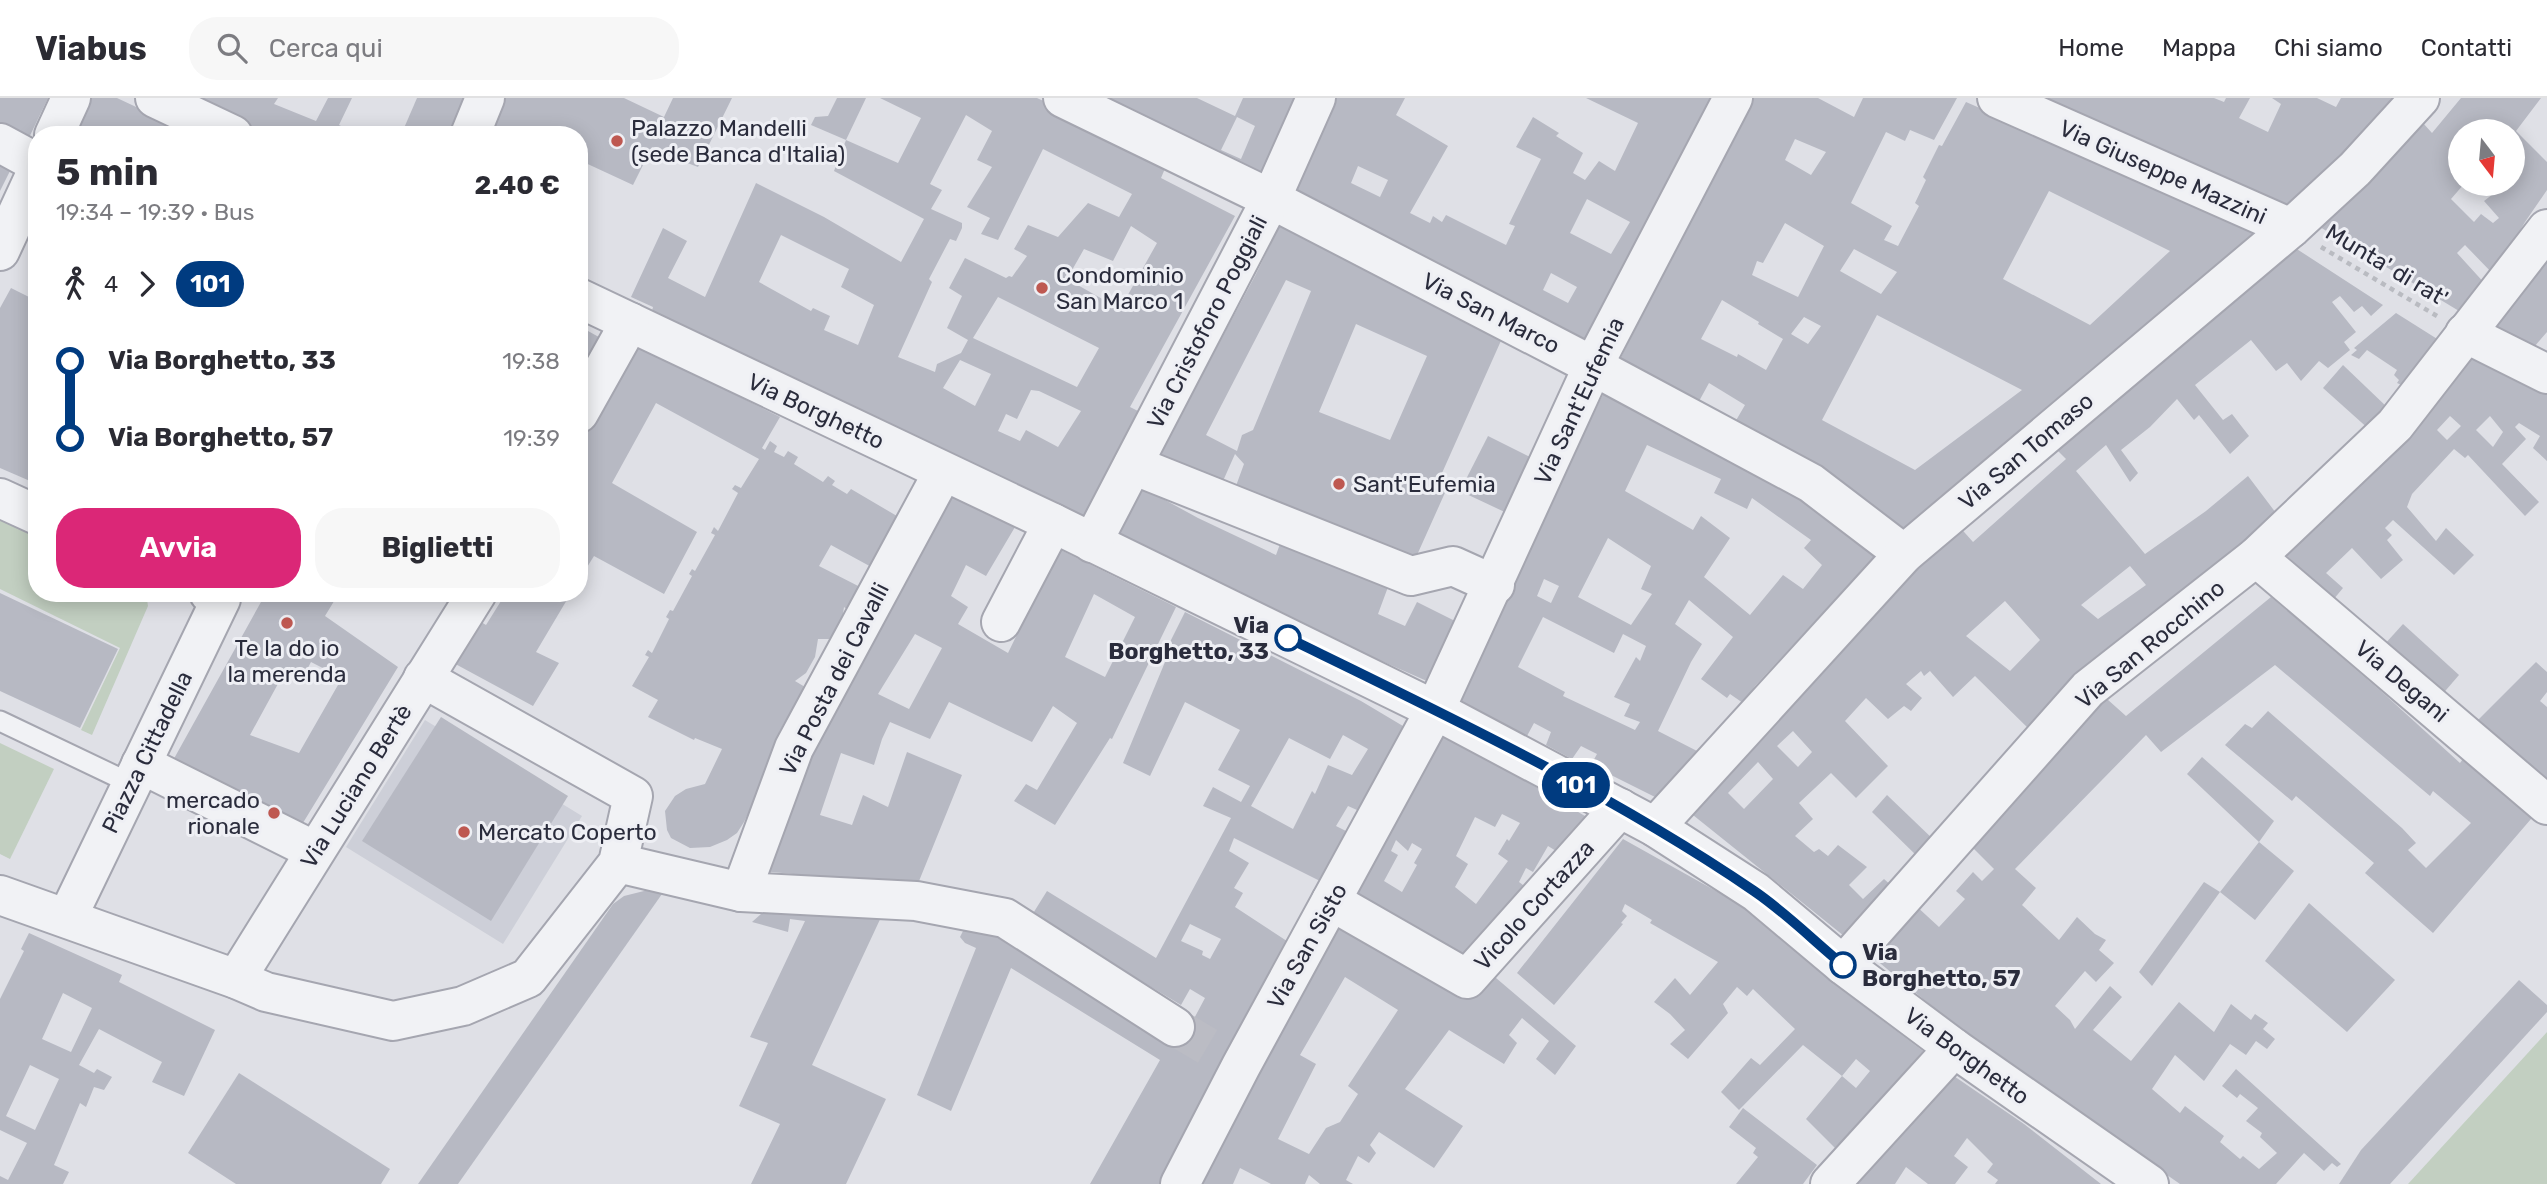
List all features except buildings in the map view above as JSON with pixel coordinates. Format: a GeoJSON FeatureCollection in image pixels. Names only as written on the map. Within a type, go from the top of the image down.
{"type":"FeatureCollection","features":[{"type":"Feature","properties":{"kind":"street"},"geometry":{"type":"LineString","coordinates":[[58,126],[71,98]]}},
{"type":"Feature","properties":{"kind":"street"},"geometry":{"type":"LineString","coordinates":[[155,98],[214,126]]}},
{"type":"Feature","properties":{"kind":"street"},"geometry":{"type":"LineString","coordinates":[[474,126],[485,98]]}},
{"type":"Feature","properties":{"kind":"street","name":"Via San Marco"},"geometry":{"type":"LineString","coordinates":[[1063,98],[1271,199],[1811,482],[1904,554]]}},
{"type":"Feature","properties":{"kind":"street","name":"Via Cristoforo Poggiali"},"geometry":{"type":"LineString","coordinates":[[1092,542],[1271,199],[1316,98]]}},
{"type":"Feature","properties":{"kind":"street","name":"Via Sant'Eufemia"},"geometry":{"type":"LineString","coordinates":[[1436,710],[1593,366],[1733,98]]}},
{"type":"Feature","properties":{"kind":"street","name":"Via Giuseppe Mazzini"},"geometry":{"type":"LineString","coordinates":[[1997,98],[2291,228]]}},
{"type":"Feature","properties":{"kind":"street","name":"Via San Tomaso"},"geometry":{"type":"LineString","coordinates":[[1656,827],[1904,554],[2291,228],[2355,169],[2420,98]]}},
{"type":"Feature","properties":{"kind":"street"},"geometry":{"type":"LineString","coordinates":[[0,143],[28,158]]}},
{"type":"Feature","properties":{"kind":"street"},"geometry":{"type":"LineString","coordinates":[[0,251],[28,190]]}},
{"type":"Feature","properties":{"kind":"street","name":"Via San Rocchino"},"geometry":{"type":"LineString","coordinates":[[1843,965],[2088,690],[2256,557],[2395,425],[2547,229]]}},
{"type":"Feature","properties":{"kind":"street","name":"Via Borghetto"},"geometry":{"type":"LineString","coordinates":[[588,302],[1053,523],[1436,710],[1656,827],[1756,892],[1843,965],[1954,1048],[2148,1184]]}},
{"type":"Feature","properties":{"kind":"street"},"geometry":{"type":"LineString","coordinates":[[588,397],[630,323]]}},
{"type":"Feature","properties":{"kind":"street"},"geometry":{"type":"LineString","coordinates":[[2465,332],[2547,374]]}},
{"type":"Feature","properties":{"kind":"street"},"geometry":{"type":"LineString","coordinates":[[1133,465],[1411,576],[1453,566],[1495,584]]}},
{"type":"Feature","properties":{"kind":"street","name":"Via Posta dei Cavalli"},"geometry":{"type":"LineString","coordinates":[[741,892],[794,748],[943,472]]}},
{"type":"Feature","properties":{"kind":"street"},"geometry":{"type":"LineString","coordinates":[[0,498],[28,511]]}},
{"type":"Feature","properties":{"kind":"street"},"geometry":{"type":"LineString","coordinates":[[1001,622],[1053,523]]}},
{"type":"Feature","properties":{"kind":"street","name":"Via Degani"},"geometry":{"type":"LineString","coordinates":[[2256,557],[2547,805]]}},
{"type":"Feature","properties":{"kind":"street","name":"Piazza Cittadella"},"geometry":{"type":"LineString","coordinates":[[67,918],[220,602]]}},
{"type":"Feature","properties":{"kind":"street","name":"Via Luciano Bertè"},"geometry":{"type":"LineString","coordinates":[[236,979],[471,602]]}},
{"type":"Feature","properties":{"kind":"street"},"geometry":{"type":"LineString","coordinates":[[0,895],[266,992],[393,1021],[463,1006],[528,978],[618,863],[633,796],[423,678]]}},
{"type":"Feature","properties":{"kind":"street","name":"Via San Sisto"},"geometry":{"type":"LineString","coordinates":[[1180,1184],[1241,1066],[1436,710]]}},
{"type":"Feature","properties":{"kind":"street"},"geometry":{"type":"LineString","coordinates":[[137,774],[316,850]]}},
{"type":"Feature","properties":{"kind":"street","name":"Vicolo Cortazza"},"geometry":{"type":"LineString","coordinates":[[1331,901],[1467,979],[1620,808]]}},
{"type":"Feature","properties":{"kind":"street"},"geometry":{"type":"LineString","coordinates":[[618,863],[741,892],[916,901],[1005,918],[1175,1027]]}},
{"type":"Feature","properties":{"kind":"street"},"geometry":{"type":"LineString","coordinates":[[1830,1184],[1954,1048]]}},
{"type":"Feature","properties":{"kind":"lane"},"geometry":{"type":"LineString","coordinates":[[0,721],[137,774]]}},
{"type":"Feature","properties":{"kind":"path","name":"Munta' di rat'"},"geometry":{"type":"LineString","coordinates":[[2291,228],[2465,332]]}},
{"type":"Feature","properties":{"kind":"shaded area","name":"Mercato Coperto"},"geometry":{"type":"Polygon","coordinates":[[[425,720],[582,816],[503,944],[346,847],[425,720]]]}},
{"type":"Feature","properties":{"kind":"green space"},"geometry":{"type":"Polygon","coordinates":[[[0,513],[28,526],[28,602],[147,602],[148,606],[92,735],[81,730],[120,648],[0,589],[0,513]]]}},
{"type":"Feature","properties":{"kind":"green space"},"geometry":{"type":"Polygon","coordinates":[[[0,743],[54,769],[10,859],[0,854],[0,743]]]}},
{"type":"Feature","properties":{"kind":"green space"},"geometry":{"type":"Polygon","coordinates":[[[2547,1032],[2547,1184],[2408,1184],[2547,1032]]]}},
{"type":"Feature","properties":{"kind":"tunnel"},"geometry":{"type":"LineString","coordinates":[[1175,1027],[1241,1066]]}},
{"type":"Feature","properties":{"kind":"bus line","name":"101"},"geometry":{"type":"LineString","coordinates":[[1288,638],[1436,710],[1656,827],[1756,892],[1843,965]]}},
{"type":"Feature","properties":{"kind":"place","name":"Palazzo Mandelli (sede Banca d'Italia)"},"geometry":{"type":"Point","coordinates":[617,141]}},
{"type":"Feature","properties":{"kind":"place","name":"Condominio San Marco 1"},"geometry":{"type":"Point","coordinates":[1042,288]}},
{"type":"Feature","properties":{"kind":"place","name":"Sant'Eufemia"},"geometry":{"type":"Point","coordinates":[1339,484]}},
{"type":"Feature","properties":{"kind":"place","name":"Te la do io la merenda"},"geometry":{"type":"Point","coordinates":[287,623]}},
{"type":"Feature","properties":{"kind":"place","name":"Via Borghetto, 33"},"geometry":{"type":"Point","coordinates":[1288,638]}},
{"type":"Feature","properties":{"kind":"place","name":"mercado rionale"},"geometry":{"type":"Point","coordinates":[274,813]}},
{"type":"Feature","properties":{"kind":"place","name":"Mercato Coperto"},"geometry":{"type":"Point","coordinates":[464,832]}},
{"type":"Feature","properties":{"kind":"place","name":"Via Borghetto, 57"},"geometry":{"type":"Point","coordinates":[1843,965]}}]}
